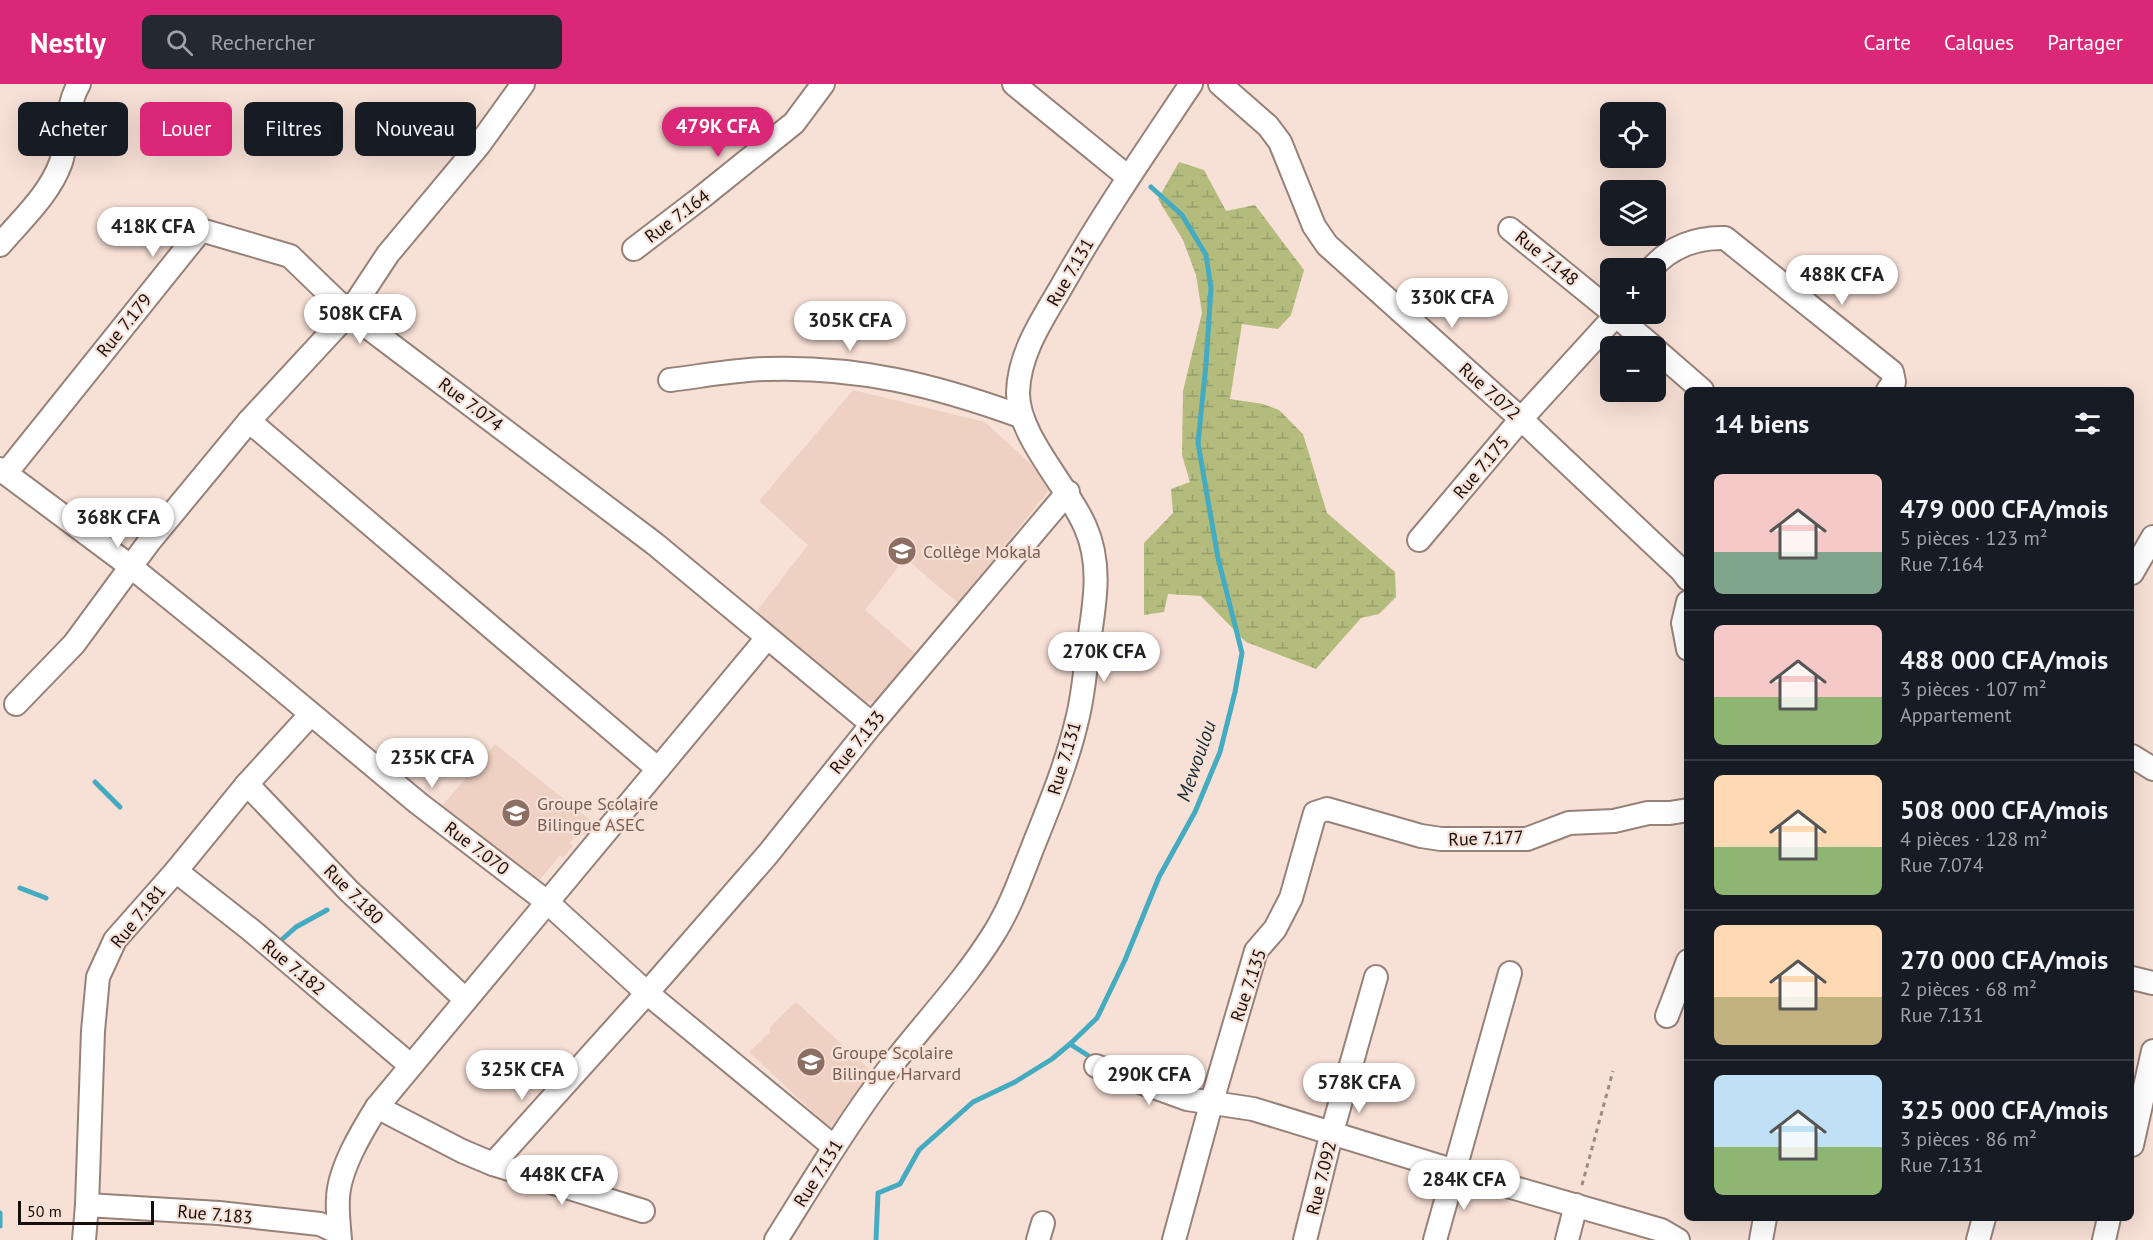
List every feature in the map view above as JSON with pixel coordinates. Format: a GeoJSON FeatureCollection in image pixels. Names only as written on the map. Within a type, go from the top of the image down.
{"type":"FeatureCollection","features":[{"type":"Feature","properties":{"kind":"street"},"geometry":{"type":"LineString","coordinates":[[0,245],[48,188],[60,163],[66,141],[70,107],[79,84]]}},
{"type":"Feature","properties":{"kind":"street"},"geometry":{"type":"LineString","coordinates":[[16,704],[74,644],[130,566],[249,421],[349,313],[388,254],[479,145],[523,84]]}},
{"type":"Feature","properties":{"kind":"street","name":"Rue 7.164"},"geometry":{"type":"LineString","coordinates":[[634,249],[794,123],[824,84]]}},
{"type":"Feature","properties":{"kind":"street"},"geometry":{"type":"LineString","coordinates":[[1014,84],[1128,177]]}},
{"type":"Feature","properties":{"kind":"street","name":"Rue 7.131"},"geometry":{"type":"LineString","coordinates":[[776,1240],[834,1147],[890,1067],[959,984],[995,932],[1019,881],[1056,788],[1077,720],[1097,594],[1096,564],[1086,528],[1068,492],[1038,449],[1020,416],[1018,393],[1020,372],[1034,334],[1089,238],[1191,84]]}},
{"type":"Feature","properties":{"kind":"street","name":"Rue 7.072"},"geometry":{"type":"LineString","coordinates":[[1220,84],[1268,126],[1280,142],[1314,226],[1327,245],[1521,419],[1684,574]]}},
{"type":"Feature","properties":{"kind":"street","name":"Rue 7.148"},"geometry":{"type":"LineString","coordinates":[[1510,229],[1600,302]]}},
{"type":"Feature","properties":{"kind":"street","name":"Rue 7.179"},"geometry":{"type":"LineString","coordinates":[[3,471],[201,230],[290,256],[349,313]]}},
{"type":"Feature","properties":{"kind":"street"},"geometry":{"type":"LineString","coordinates":[[1663,258],[1678,247],[1712,238],[1725,238],[1892,372],[1894,382],[1890,387]]}},
{"type":"Feature","properties":{"kind":"street","name":"Rue 7.074"},"geometry":{"type":"LineString","coordinates":[[349,313],[655,544],[872,724]]}},
{"type":"Feature","properties":{"kind":"street","name":"Rue 7.175"},"geometry":{"type":"LineString","coordinates":[[1419,540],[1604,324]]}},
{"type":"Feature","properties":{"kind":"street","name":"Rue 7.148"},"geometry":{"type":"LineString","coordinates":[[1627,324],[1640,336]]}},
{"type":"Feature","properties":{"kind":"street"},"geometry":{"type":"LineString","coordinates":[[1666,359],[1699,387]]}},
{"type":"Feature","properties":{"kind":"street"},"geometry":{"type":"LineString","coordinates":[[670,380],[764,369],[863,373],[936,387],[1020,416]]}},
{"type":"Feature","properties":{"kind":"street"},"geometry":{"type":"LineString","coordinates":[[249,421],[657,769]]}},
{"type":"Feature","properties":{"kind":"street","name":"Rue 7.070"},"geometry":{"type":"LineString","coordinates":[[3,471],[130,566],[418,803],[547,902],[647,993],[834,1147]]}},
{"type":"Feature","properties":{"kind":"street","name":"Rue 7.133"},"geometry":{"type":"LineString","coordinates":[[492,1164],[647,993],[768,854],[872,724],[1068,492]]}},
{"type":"Feature","properties":{"kind":"street"},"geometry":{"type":"LineString","coordinates":[[2134,570],[2153,537]]}},
{"type":"Feature","properties":{"kind":"street"},"geometry":{"type":"LineString","coordinates":[[339,1237],[338,1196],[347,1162],[360,1134],[377,1107],[767,638]]}},
{"type":"Feature","properties":{"kind":"street","name":"Rue 7.181"},"geometry":{"type":"LineString","coordinates":[[87,1206],[93,1031],[98,978],[115,940],[176,871],[247,784],[311,714]]}},
{"type":"Feature","properties":{"kind":"street"},"geometry":{"type":"LineString","coordinates":[[2134,757],[2153,769]]}},
{"type":"Feature","properties":{"kind":"street","name":"Rue 7.180"},"geometry":{"type":"LineString","coordinates":[[247,784],[349,891],[466,1000]]}},
{"type":"Feature","properties":{"kind":"street","name":"Rue 7.177"},"geometry":{"type":"LineString","coordinates":[[1321,810],[1327,809],[1421,836],[1441,839],[1527,839],[1569,823],[1614,821],[1648,813],[1684,811]]}},
{"type":"Feature","properties":{"kind":"street","name":"Rue 7.135"},"geometry":{"type":"LineString","coordinates":[[1174,1240],[1256,951],[1275,929],[1291,898],[1311,820],[1314,813],[1321,810]]}},
{"type":"Feature","properties":{"kind":"street","name":"Rue 7.182"},"geometry":{"type":"LineString","coordinates":[[176,871],[250,930],[410,1065]]}},
{"type":"Feature","properties":{"kind":"street"},"geometry":{"type":"LineString","coordinates":[[1667,1016],[1684,971]]}},
{"type":"Feature","properties":{"kind":"street"},"geometry":{"type":"LineString","coordinates":[[1435,1240],[1510,973]]}},
{"type":"Feature","properties":{"kind":"street","name":"Rue 7.092"},"geometry":{"type":"LineString","coordinates":[[1305,1240],[1332,1132],[1376,977]]}},
{"type":"Feature","properties":{"kind":"street"},"geometry":{"type":"LineString","coordinates":[[2134,978],[2153,983]]}},
{"type":"Feature","properties":{"kind":"street"},"geometry":{"type":"LineString","coordinates":[[2134,1135],[2153,1051]]}},
{"type":"Feature","properties":{"kind":"street"},"geometry":{"type":"LineString","coordinates":[[1096,1066],[1187,1099],[1253,1109],[1455,1171],[1661,1230],[1678,1240]]}},
{"type":"Feature","properties":{"kind":"street"},"geometry":{"type":"LineString","coordinates":[[377,1107],[492,1164],[644,1211]]}},
{"type":"Feature","properties":{"kind":"street"},"geometry":{"type":"LineString","coordinates":[[1567,1240],[1576,1205]]}},
{"type":"Feature","properties":{"kind":"street"},"geometry":{"type":"LineString","coordinates":[[84,1240],[87,1206]]}},
{"type":"Feature","properties":{"kind":"street","name":"Rue 7.183"},"geometry":{"type":"LineString","coordinates":[[87,1206],[219,1213],[320,1224],[339,1237]]}},
{"type":"Feature","properties":{"kind":"street"},"geometry":{"type":"LineString","coordinates":[[1761,1240],[1764,1221]]}},
{"type":"Feature","properties":{"kind":"street"},"geometry":{"type":"LineString","coordinates":[[1978,1240],[1983,1221]]}},
{"type":"Feature","properties":{"kind":"street"},"geometry":{"type":"LineString","coordinates":[[2104,1240],[2108,1221]]}},
{"type":"Feature","properties":{"kind":"path"},"geometry":{"type":"LineString","coordinates":[[1576,1205],[1613,1071]]}},
{"type":"Feature","properties":{"kind":"shaded area","name":"Collège Mokala"},"geometry":{"type":"Polygon","coordinates":[[[853,390],[985,422],[1047,479],[1051,488],[958,603],[905,558],[865,610],[917,655],[882,700],[861,703],[756,612],[808,545],[759,501],[853,390]]]}},
{"type":"Feature","properties":{"kind":"shaded area","name":"Groupe Scolaire Bilingue ASEC"},"geometry":{"type":"Polygon","coordinates":[[[495,744],[589,819],[588,821],[595,827],[588,837],[579,831],[570,843],[573,846],[563,858],[560,855],[538,882],[442,806],[495,744]]]}},
{"type":"Feature","properties":{"kind":"shaded area","name":"Groupe Scolaire Bilingue Harvard"},"geometry":{"type":"Polygon","coordinates":[[[796,1002],[872,1072],[830,1128],[749,1052],[770,1032],[770,1027],[796,1002]]]}},
{"type":"Feature","properties":{"kind":"green space"},"geometry":{"type":"Polygon","coordinates":[[[1179,162],[1204,170],[1226,211],[1255,205],[1304,270],[1291,315],[1278,329],[1242,324],[1230,399],[1263,404],[1279,410],[1303,434],[1327,513],[1395,572],[1396,597],[1379,614],[1361,618],[1316,669],[1246,642],[1201,596],[1168,594],[1164,612],[1144,615],[1144,543],[1173,513],[1171,489],[1190,482],[1182,455],[1183,391],[1202,313],[1196,275],[1183,240],[1158,199],[1179,162]]]}},
{"type":"Feature","properties":{"kind":"waterway","name":"Mewoulou"},"geometry":{"type":"LineString","coordinates":[[876,1240],[878,1193],[900,1184],[919,1150],[973,1102],[1015,1082],[1052,1059],[1097,1018],[1125,960],[1159,877],[1195,812],[1220,752],[1242,653],[1218,558],[1198,443],[1211,288],[1206,255],[1182,215],[1151,187]]}},
{"type":"Feature","properties":{"kind":"waterway"},"geometry":{"type":"LineString","coordinates":[[95,782],[120,807]]}},
{"type":"Feature","properties":{"kind":"waterway"},"geometry":{"type":"LineString","coordinates":[[20,888],[46,898]]}},
{"type":"Feature","properties":{"kind":"waterway"},"geometry":{"type":"LineString","coordinates":[[278,943],[296,927],[327,910]]}},
{"type":"Feature","properties":{"kind":"waterway"},"geometry":{"type":"LineString","coordinates":[[1070,1044],[1095,1060]]}},
{"type":"Feature","properties":{"kind":"waterway"},"geometry":{"type":"LineString","coordinates":[[0,1213],[0,1226]]}},
{"type":"Feature","properties":{"kind":"place","name":"Collège Mokala"},"geometry":{"type":"Point","coordinates":[902,551]}},
{"type":"Feature","properties":{"kind":"place","name":"Groupe Scolaire Bilingue ASEC"},"geometry":{"type":"Point","coordinates":[516,813]}},
{"type":"Feature","properties":{"kind":"place","name":"Groupe Scolaire Bilingue Harvard"},"geometry":{"type":"Point","coordinates":[811,1062]}}]}
